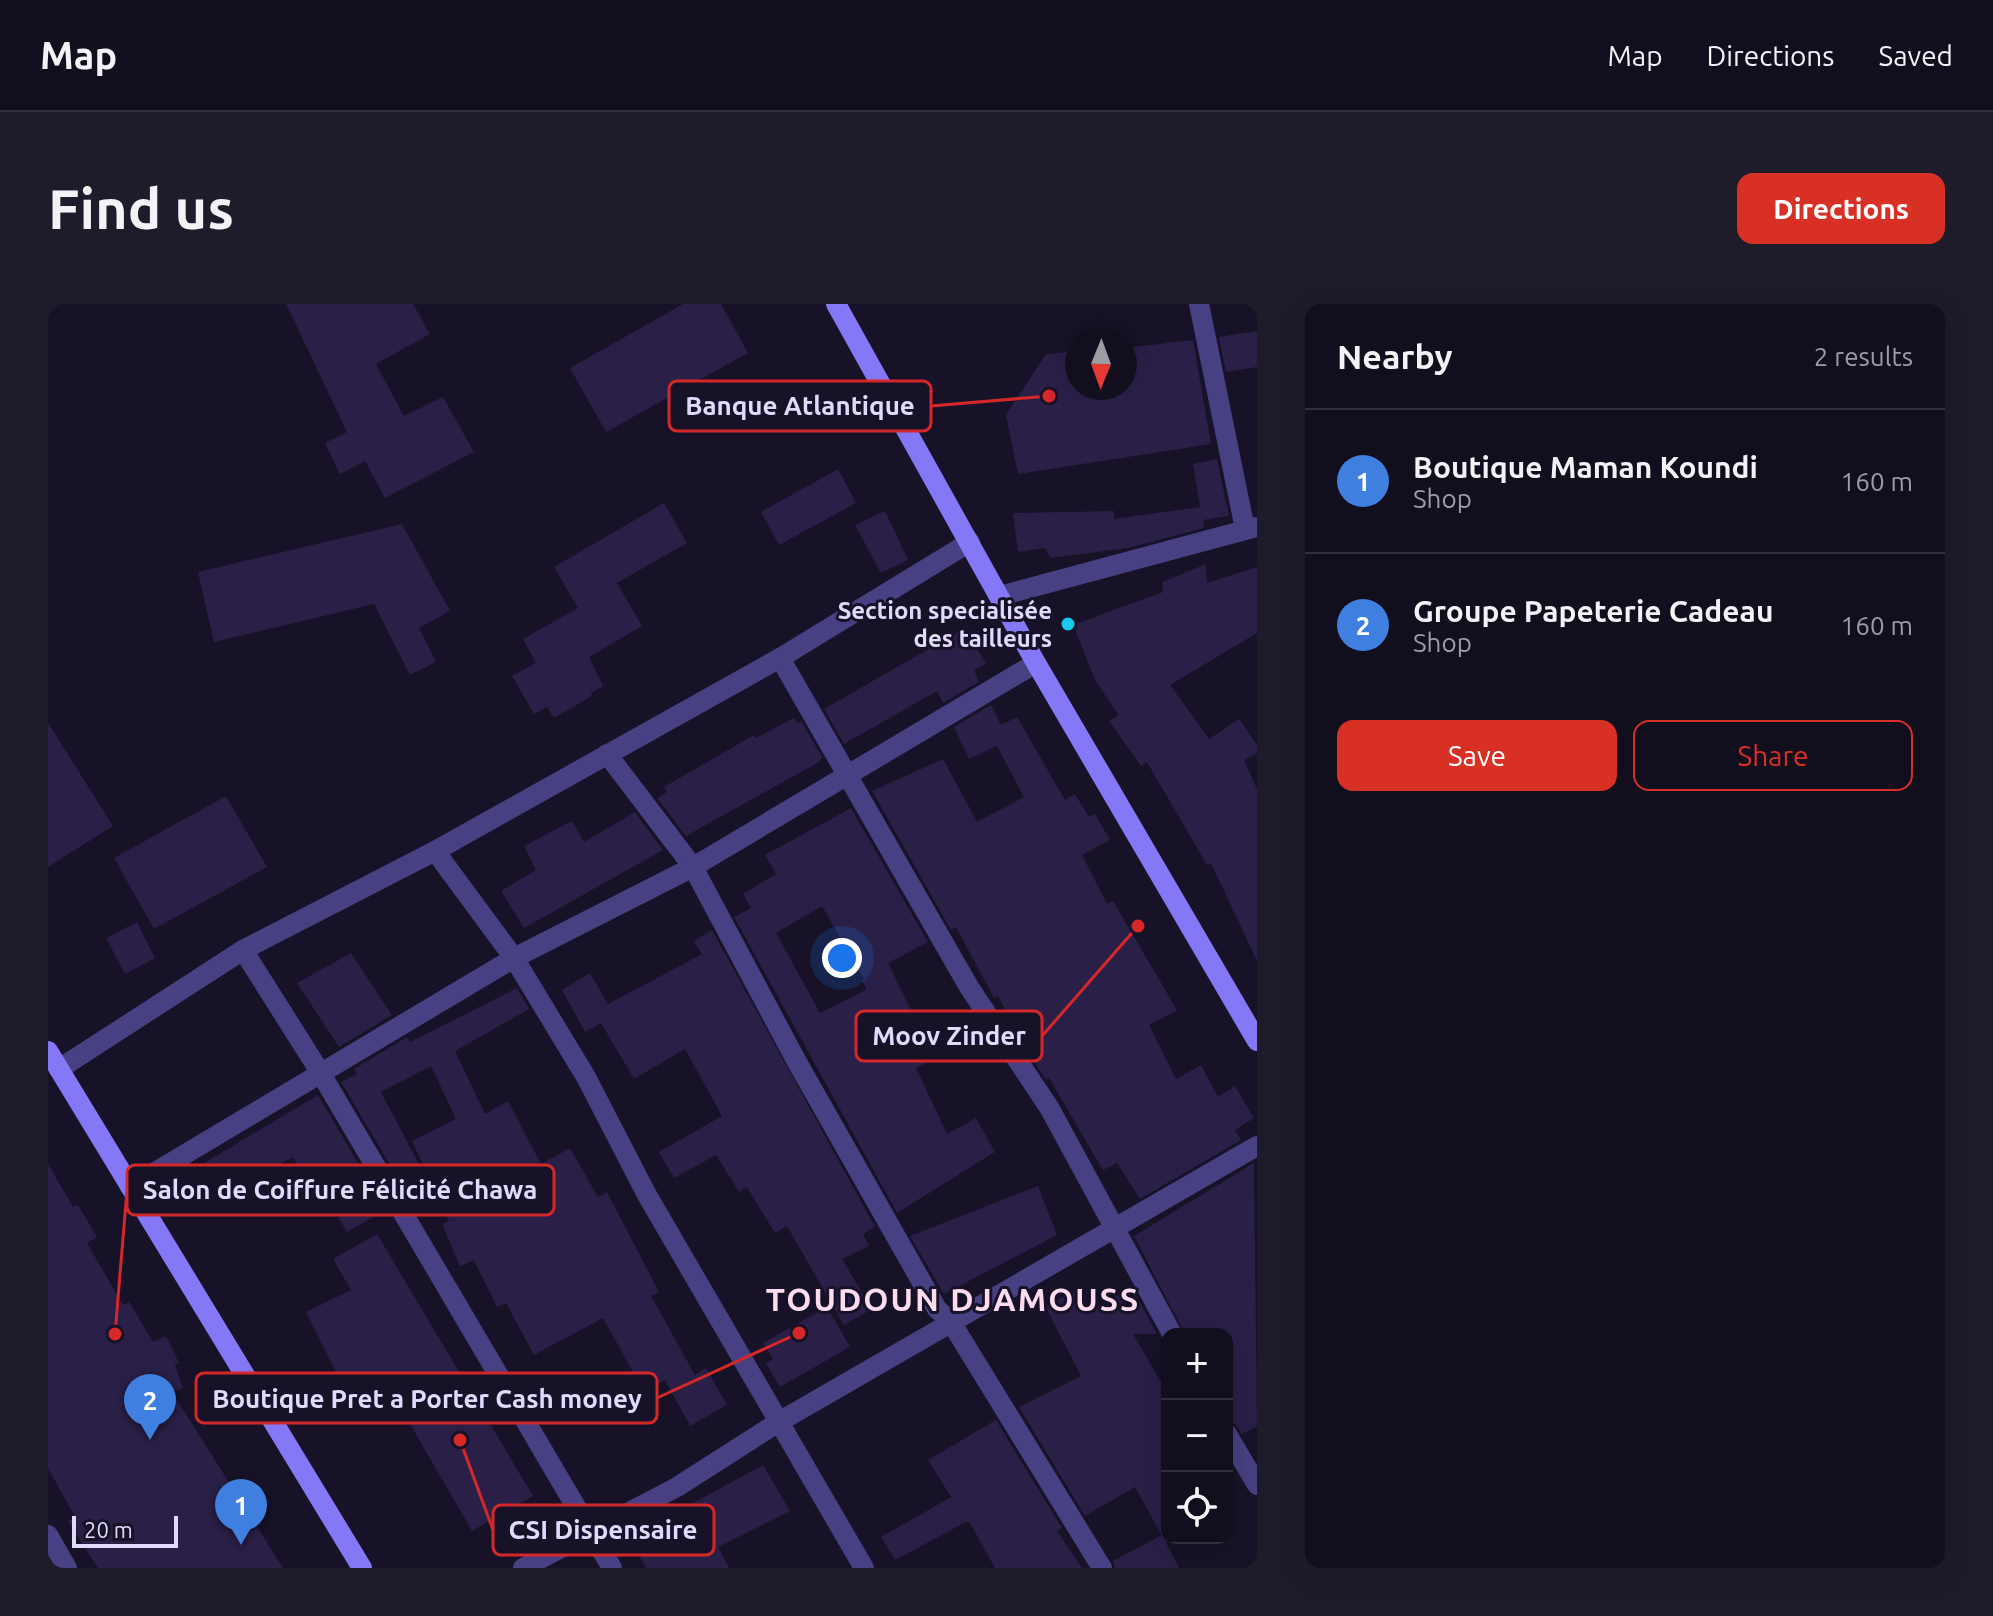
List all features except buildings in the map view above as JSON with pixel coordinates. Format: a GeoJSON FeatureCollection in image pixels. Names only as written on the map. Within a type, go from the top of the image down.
{"type":"FeatureCollection","features":[{"type":"Feature","properties":{"kind":"street"},"geometry":{"type":"LineString","coordinates":[[1000,596],[1251,528],[1199,304]]}},
{"type":"Feature","properties":{"kind":"street"},"geometry":{"type":"LineString","coordinates":[[842,305],[1036,663],[1257,1041]]}},
{"type":"Feature","properties":{"kind":"street"},"geometry":{"type":"LineString","coordinates":[[362,1568],[54,1060],[243,950],[435,851],[780,658],[970,542]]}},
{"type":"Feature","properties":{"kind":"street"},"geometry":{"type":"LineString","coordinates":[[780,658],[969,987],[1050,1109],[1169,1328]]}},
{"type":"Feature","properties":{"kind":"street"},"geometry":{"type":"LineString","coordinates":[[130,1187],[514,958],[693,867],[1036,663]]}},
{"type":"Feature","properties":{"kind":"street"},"geometry":{"type":"LineString","coordinates":[[607,754],[693,867],[797,1062],[921,1282],[937,1309],[951,1322],[1102,1568]]}},
{"type":"Feature","properties":{"kind":"street"},"geometry":{"type":"LineString","coordinates":[[435,851],[514,958],[586,1077],[647,1195],[864,1568]]}},
{"type":"Feature","properties":{"kind":"street"},"geometry":{"type":"LineString","coordinates":[[243,950],[320,1072],[612,1568]]}},
{"type":"Feature","properties":{"kind":"street"},"geometry":{"type":"LineString","coordinates":[[523,1568],[588,1531],[677,1487],[777,1423],[1257,1146]]}},
{"type":"Feature","properties":{"kind":"street"},"geometry":{"type":"LineString","coordinates":[[1233,1444],[1257,1485]]}},
{"type":"Feature","properties":{"kind":"street"},"geometry":{"type":"LineString","coordinates":[[48,1535],[67,1568]]}},
{"type":"Feature","properties":{"kind":"place","name":"Banque Atlantique"},"geometry":{"type":"Point","coordinates":[1049,396]}},
{"type":"Feature","properties":{"kind":"place","name":"Section specialisée des tailleurs"},"geometry":{"type":"Point","coordinates":[1068,624]}},
{"type":"Feature","properties":{"kind":"place","name":"Moov Zinder"},"geometry":{"type":"Point","coordinates":[1138,926]}},
{"type":"Feature","properties":{"kind":"place","name":"Boutique Pret a Porter Cash money"},"geometry":{"type":"Point","coordinates":[799,1333]}},
{"type":"Feature","properties":{"kind":"place","name":"Salon de Coiffure Félicité Chawa"},"geometry":{"type":"Point","coordinates":[115,1334]}},
{"type":"Feature","properties":{"kind":"place","name":"Groupe Papeterie Cadeau"},"geometry":{"type":"Point","coordinates":[150,1440]}},
{"type":"Feature","properties":{"kind":"place","name":"CSI Dispensaire"},"geometry":{"type":"Point","coordinates":[460,1440]}},
{"type":"Feature","properties":{"kind":"place","name":"Boutique Maman Koundi"},"geometry":{"type":"Point","coordinates":[241,1545]}},
{"type":"Feature","properties":{"kind":"district","name":"TOUDOUN DJAMOUSS"},"geometry":{"type":"Point","coordinates":[953,1299]}}]}
